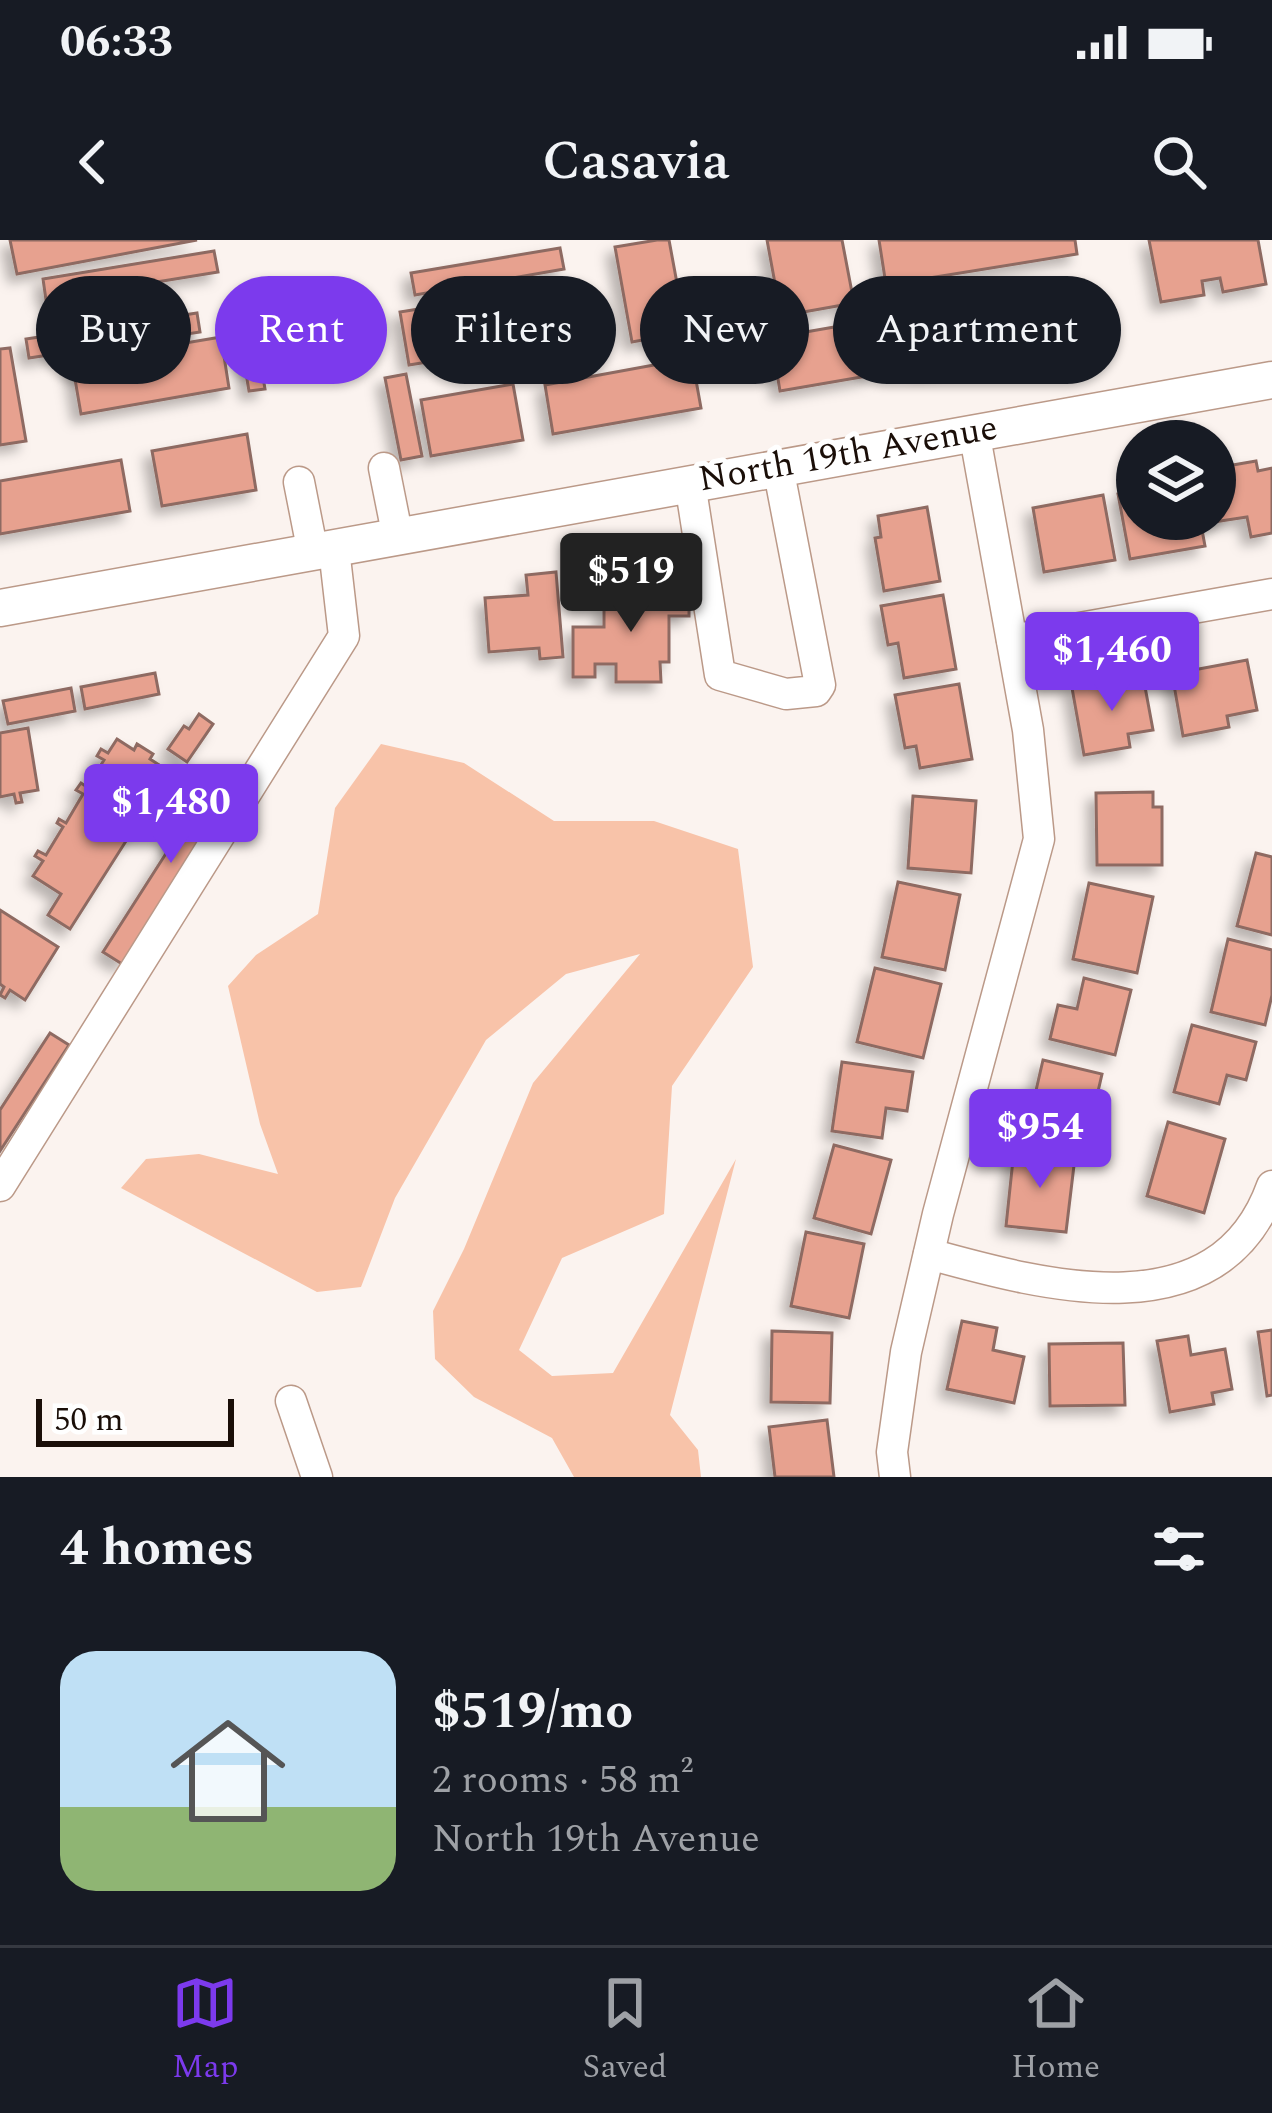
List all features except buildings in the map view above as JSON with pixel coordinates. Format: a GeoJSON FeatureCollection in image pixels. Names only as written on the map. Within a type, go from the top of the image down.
{"type":"FeatureCollection","features":[{"type":"Feature","properties":{"kind":"main road","name":"North 19th Avenue"},"geometry":{"type":"LineString","coordinates":[[0,608],[1272,380]]}},
{"type":"Feature","properties":{"kind":"street"},"geometry":{"type":"LineString","coordinates":[[895,1477],[892,1452],[906,1352],[1039,839],[1037,789],[974,431]]}},
{"type":"Feature","properties":{"kind":"street"},"geometry":{"type":"LineString","coordinates":[[690,483],[720,675],[786,694],[816,691],[820,685],[778,467]]}},
{"type":"Feature","properties":{"kind":"street"},"geometry":{"type":"LineString","coordinates":[[384,468],[398,538]]}},
{"type":"Feature","properties":{"kind":"street"},"geometry":{"type":"LineString","coordinates":[[0,1186],[344,636],[323,551],[299,482]]}},
{"type":"Feature","properties":{"kind":"street"},"geometry":{"type":"LineString","coordinates":[[1012,640],[1272,594]]}},
{"type":"Feature","properties":{"kind":"street"},"geometry":{"type":"LineString","coordinates":[[929,1254],[1086,1288],[1163,1283],[1205,1269],[1263,1231],[1272,1186]]}},
{"type":"Feature","properties":{"kind":"street"},"geometry":{"type":"LineString","coordinates":[[291,1402],[316,1477]]}},
{"type":"Feature","properties":{"kind":"shaded area"},"geometry":{"type":"Polygon","coordinates":[[[381,744],[464,763],[554,821],[654,821],[738,849],[753,967],[672,1086],[664,1214],[562,1258],[519,1350],[552,1376],[613,1373],[736,1159],[670,1415],[698,1450],[701,1477],[574,1477],[552,1438],[474,1397],[435,1359],[433,1311],[533,1083],[640,954],[566,974],[486,1040],[395,1198],[361,1287],[317,1292],[121,1188],[146,1159],[199,1154],[278,1174],[260,1124],[228,986],[256,955],[318,914],[335,808],[381,744]]]}}]}
